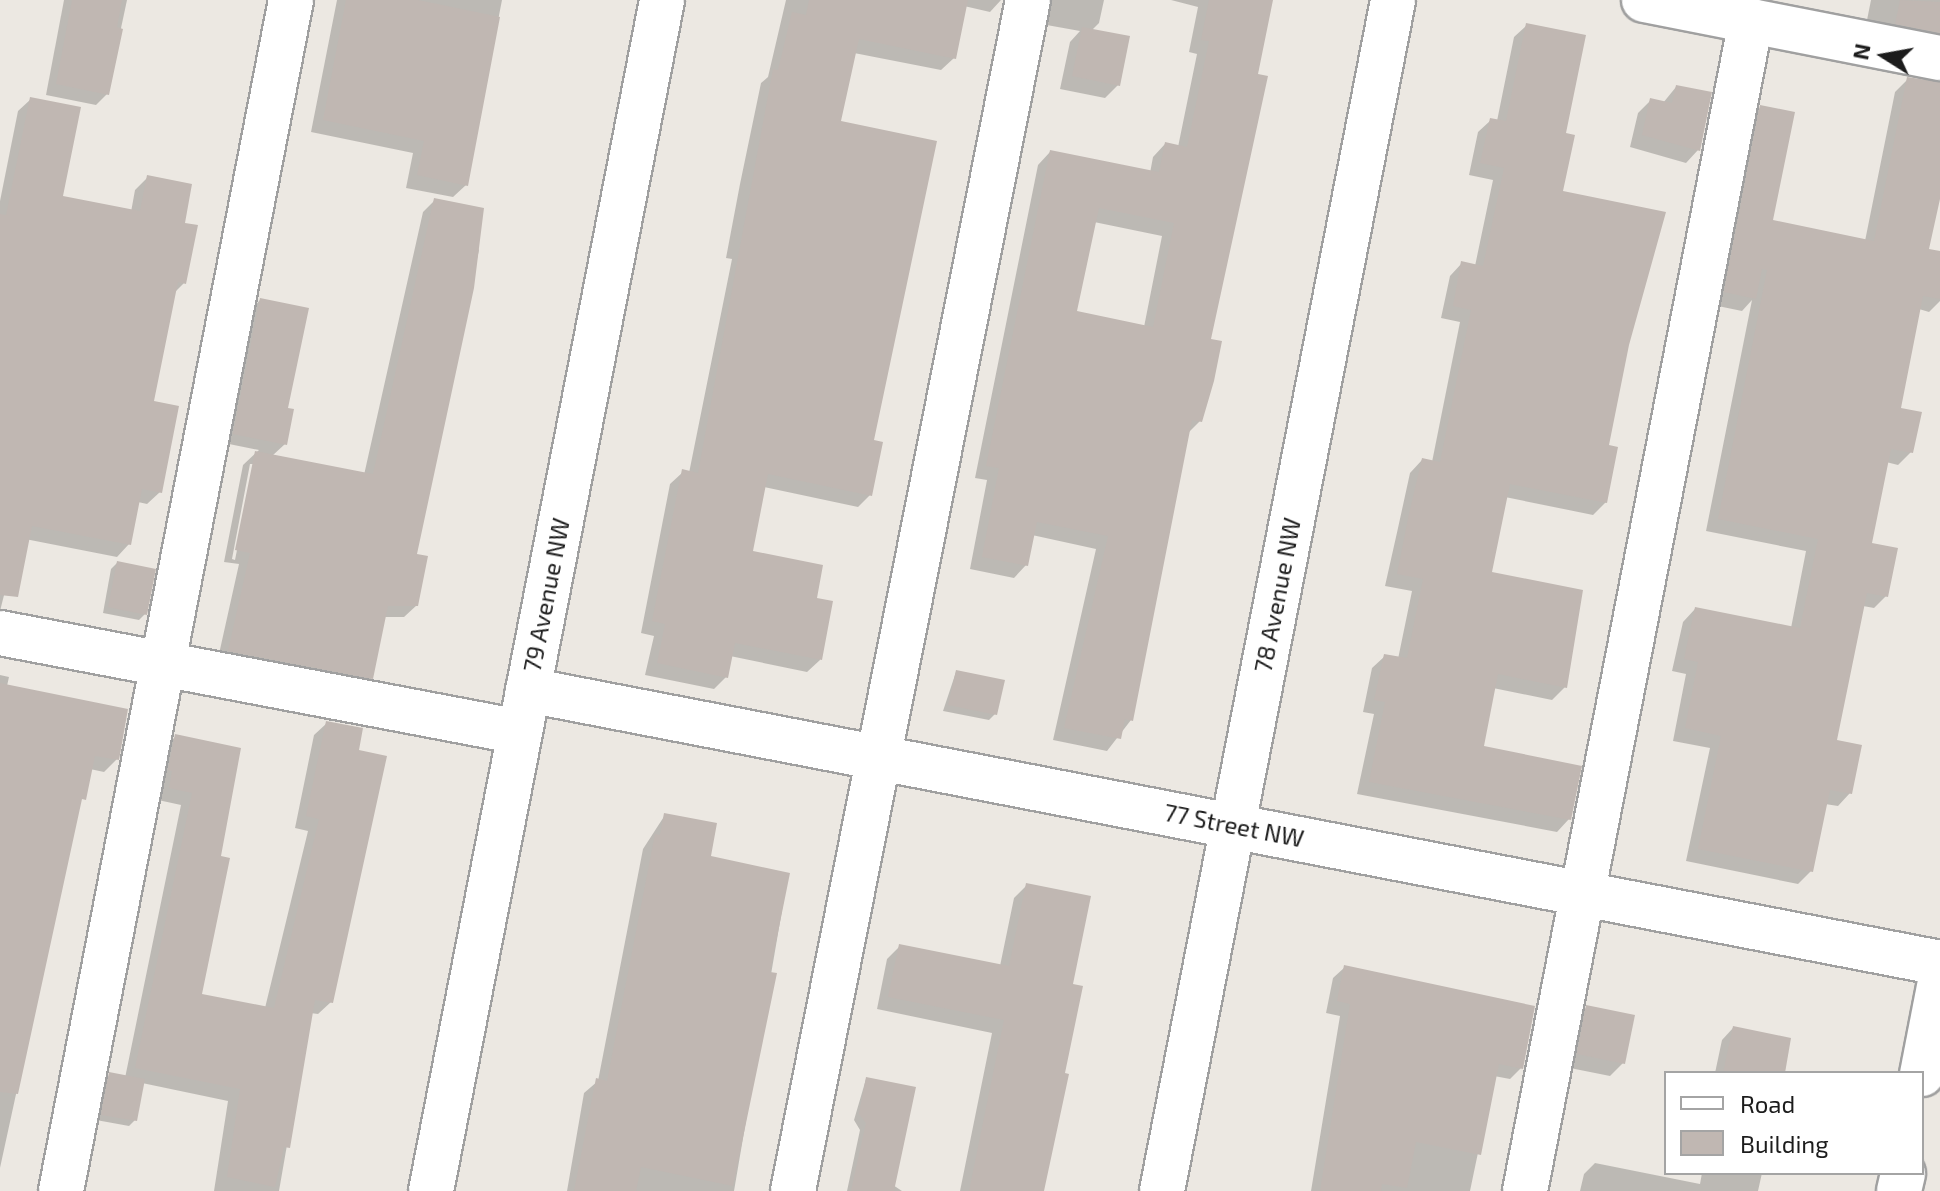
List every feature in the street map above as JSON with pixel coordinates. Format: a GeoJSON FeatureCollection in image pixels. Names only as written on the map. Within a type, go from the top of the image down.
{"type":"FeatureCollection","features":[{"type":"Feature","properties":{"kind":"street"},"geometry":{"type":"LineString","coordinates":[[61,1191],[291,0]]}},
{"type":"Feature","properties":{"kind":"street","name":"79 Avenue NW"},"geometry":{"type":"LineString","coordinates":[[431,1191],[662,0]]}},
{"type":"Feature","properties":{"kind":"street"},"geometry":{"type":"LineString","coordinates":[[793,1191],[1028,0]]}},
{"type":"Feature","properties":{"kind":"street","name":"78 Avenue NW"},"geometry":{"type":"LineString","coordinates":[[1162,1191],[1393,0]]}},
{"type":"Feature","properties":{"kind":"street"},"geometry":{"type":"LineString","coordinates":[[1644,0],[1940,58]]}},
{"type":"Feature","properties":{"kind":"street"},"geometry":{"type":"LineString","coordinates":[[1525,1191],[1751,21]]}},
{"type":"Feature","properties":{"kind":"street"},"geometry":{"type":"LineString","coordinates":[[0,633],[520,732]]}},
{"type":"Feature","properties":{"kind":"street","name":"77 Street NW"},"geometry":{"type":"LineString","coordinates":[[528,690],[1940,963]]}},
{"type":"Feature","properties":{"kind":"street"},"geometry":{"type":"LineString","coordinates":[[1923,1071],[1938,999]]}},
{"type":"Feature","properties":{"kind":"building"},"geometry":{"type":"Polygon","coordinates":[[[72,0],[122,0],[117,27],[123,29],[109,95],[56,84],[72,0]]]}},
{"type":"Feature","properties":{"kind":"building"},"geometry":{"type":"Polygon","coordinates":[[[346,0],[418,0],[500,17],[468,186],[417,175],[424,141],[323,120],[346,0]]]}},
{"type":"Feature","properties":{"kind":"building"},"geometry":{"type":"Polygon","coordinates":[[[809,0],[968,0],[956,59],[859,39],[841,121],[937,141],[874,440],[883,442],[872,496],[768,474],[753,551],[823,565],[817,598],[833,601],[822,660],[735,643],[728,678],[657,663],[665,624],[652,621],[682,469],[698,473],[773,69],[778,70],[792,12],[806,15],[809,0]]]}},
{"type":"Feature","properties":{"kind":"building"},"geometry":{"type":"Polygon","coordinates":[[[1209,0],[1273,0],[1258,74],[1268,76],[1211,339],[1222,341],[1214,381],[1202,422],[1192,420],[1133,721],[1125,719],[1121,739],[1064,728],[1108,536],[1037,522],[1028,566],[982,557],[999,468],[986,466],[1050,150],[1159,172],[1165,142],[1187,147],[1209,41],[1201,40],[1209,0]],[[1099,208],[1077,311],[1153,327],[1174,223],[1099,208]]]}},
{"type":"Feature","properties":{"kind":"building"},"geometry":{"type":"Polygon","coordinates":[[[1900,0],[1940,2],[1940,33],[1895,24],[1900,0]]]}},
{"type":"Feature","properties":{"kind":"building"},"geometry":{"type":"Polygon","coordinates":[[[1526,23],[1586,35],[1566,133],[1575,135],[1563,191],[1666,212],[1629,345],[1609,445],[1618,447],[1607,503],[1510,484],[1492,572],[1583,590],[1567,688],[1498,674],[1484,746],[1582,766],[1571,820],[1369,782],[1385,702],[1374,700],[1384,654],[1407,658],[1423,579],[1397,574],[1409,514],[1422,458],[1440,462],[1471,310],[1453,306],[1461,261],[1483,266],[1504,168],[1480,163],[1490,118],[1506,121],[1526,23]]]}},
{"type":"Feature","properties":{"kind":"building"},"geometry":{"type":"Polygon","coordinates":[[[1082,27],[1130,36],[1120,86],[1072,76],[1082,27]]]}},
{"type":"Feature","properties":{"kind":"building"},"geometry":{"type":"Polygon","coordinates":[[[1907,77],[1940,82],[1940,199],[1929,249],[1940,251],[1940,299],[1923,296],[1901,408],[1922,412],[1913,453],[1891,449],[1872,543],[1898,548],[1888,597],[1867,593],[1837,740],[1862,745],[1852,794],[1830,790],[1813,872],[1698,849],[1721,736],[1685,728],[1698,662],[1684,659],[1695,607],[1800,628],[1818,539],[1718,519],[1767,270],[1762,269],[1756,299],[1724,292],[1760,105],[1795,112],[1773,220],[1874,241],[1907,77]]]}},
{"type":"Feature","properties":{"kind":"building"},"geometry":{"type":"Polygon","coordinates":[[[1676,85],[1712,92],[1700,151],[1642,135],[1650,98],[1672,103],[1676,85]]]}},
{"type":"Feature","properties":{"kind":"building"},"geometry":{"type":"Polygon","coordinates":[[[30,97],[81,107],[63,196],[140,211],[147,175],[192,184],[185,223],[198,225],[186,284],[178,282],[154,401],[179,406],[162,493],[142,489],[131,545],[32,526],[18,597],[0,595],[0,214],[6,215],[30,97]]]}},
{"type":"Feature","properties":{"kind":"building"},"geometry":{"type":"Polygon","coordinates":[[[434,198],[484,208],[474,288],[417,554],[428,556],[418,606],[388,606],[373,679],[228,651],[250,553],[235,550],[255,451],[373,474],[434,198]]]}},
{"type":"Feature","properties":{"kind":"building"},"geometry":{"type":"Polygon","coordinates":[[[260,298],[309,308],[288,408],[294,409],[287,445],[233,434],[260,298]]]}},
{"type":"Feature","properties":{"kind":"building"},"geometry":{"type":"Polygon","coordinates":[[[117,561],[156,569],[147,615],[108,607],[117,561]]]}},
{"type":"Feature","properties":{"kind":"building"},"geometry":{"type":"Polygon","coordinates":[[[956,670],[1005,680],[997,715],[948,705],[956,670]]]}},
{"type":"Feature","properties":{"kind":"building"},"geometry":{"type":"Polygon","coordinates":[[[0,683],[128,709],[119,760],[95,756],[86,800],[82,799],[18,1094],[0,1092],[0,683]]]}},
{"type":"Feature","properties":{"kind":"building"},"geometry":{"type":"Polygon","coordinates":[[[326,721],[363,728],[359,750],[387,756],[333,1003],[315,1000],[290,1148],[284,1147],[275,1187],[227,1177],[240,1089],[135,1068],[192,793],[169,788],[172,771],[168,770],[175,734],[241,748],[221,856],[230,858],[202,994],[274,1008],[319,819],[306,816],[326,721]]]}},
{"type":"Feature","properties":{"kind":"building"},"geometry":{"type":"Polygon","coordinates":[[[664,813],[717,823],[711,856],[790,873],[770,972],[777,973],[733,1186],[641,1167],[636,1191],[574,1191],[596,1078],[607,1081],[655,834],[660,835],[664,813]]]}},
{"type":"Feature","properties":{"kind":"building"},"geometry":{"type":"Polygon","coordinates":[[[1026,883],[1091,896],[1073,984],[1083,986],[1065,1073],[1069,1074],[1044,1191],[969,1191],[1004,1020],[888,997],[899,944],[1009,966],[1026,883]]]}},
{"type":"Feature","properties":{"kind":"building"},"geometry":{"type":"Polygon","coordinates":[[[1344,965],[1535,1006],[1523,1069],[1499,1064],[1481,1155],[1416,1142],[1407,1188],[1382,1184],[1381,1191],[1320,1191],[1350,1004],[1337,1001],[1344,965]]]}},
{"type":"Feature","properties":{"kind":"building"},"geometry":{"type":"Polygon","coordinates":[[[1586,1005],[1635,1015],[1625,1064],[1577,1054],[1586,1005]]]}},
{"type":"Feature","properties":{"kind":"building"},"geometry":{"type":"Polygon","coordinates":[[[1733,1026],[1791,1038],[1785,1071],[1723,1071],[1733,1026]]]}},
{"type":"Feature","properties":{"kind":"building"},"geometry":{"type":"Polygon","coordinates":[[[109,1072],[145,1079],[137,1121],[101,1115],[109,1072]]]}},
{"type":"Feature","properties":{"kind":"building"},"geometry":{"type":"Polygon","coordinates":[[[866,1077],[916,1087],[894,1191],[851,1191],[866,1123],[859,1114],[866,1077]]]}}]}
